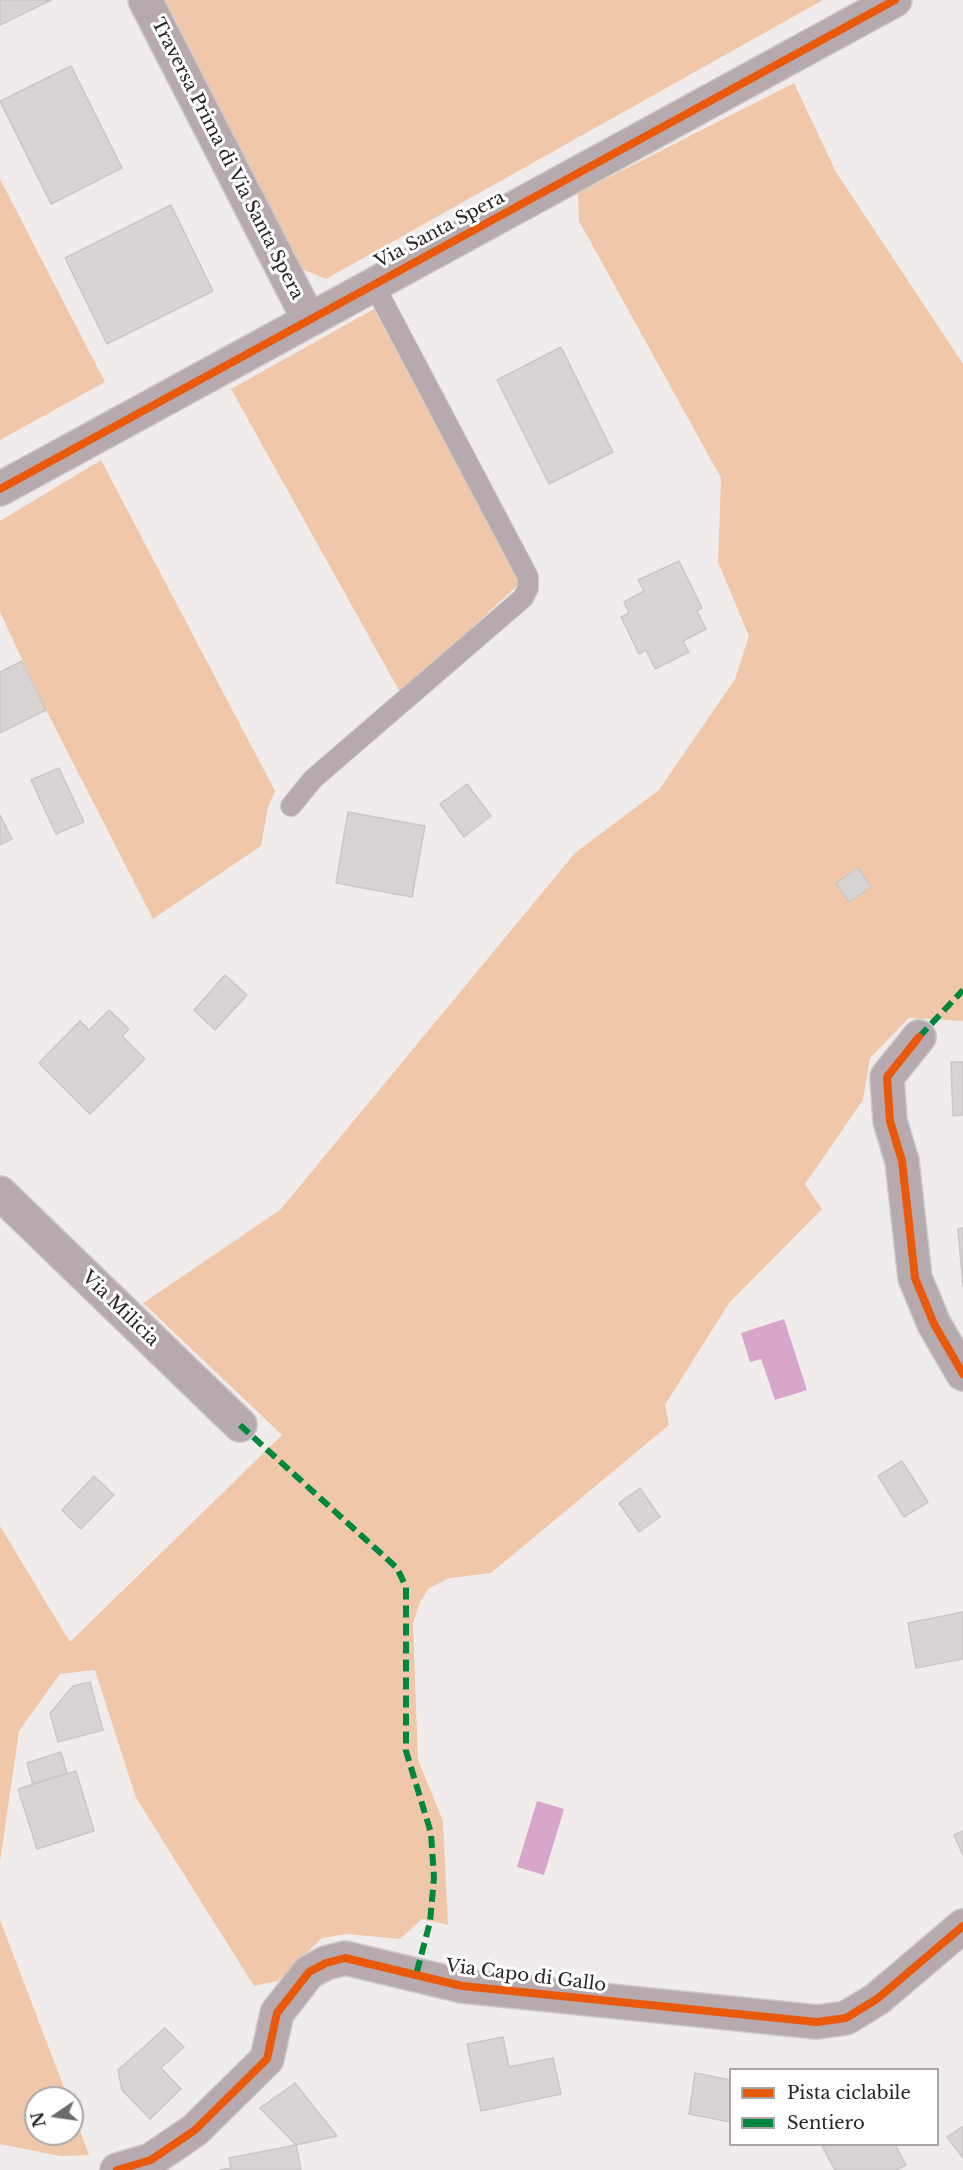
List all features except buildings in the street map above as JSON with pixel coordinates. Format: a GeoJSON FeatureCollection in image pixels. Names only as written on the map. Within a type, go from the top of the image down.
{"type":"FeatureCollection","features":[{"type":"Feature","properties":{"kind":"street","name":"Traversa Prima di Via Santa Spera"},"geometry":{"type":"LineString","coordinates":[[145,0],[308,318]]}},
{"type":"Feature","properties":{"kind":"street","name":"Via Santa Spera"},"geometry":{"type":"LineString","coordinates":[[0,489],[308,318],[895,0]]}},
{"type":"Feature","properties":{"kind":"street"},"geometry":{"type":"LineString","coordinates":[[919,1037],[887,1077],[890,1121],[902,1161],[915,1278],[934,1324],[963,1374]]}},
{"type":"Feature","properties":{"kind":"street","name":"Via Milicia"},"geometry":{"type":"LineString","coordinates":[[0,1192],[240,1425]]}},
{"type":"Feature","properties":{"kind":"street","name":"Via Capo di Gallo"},"geometry":{"type":"LineString","coordinates":[[117,2170],[151,2160],[203,2123],[267,2059],[276,2013],[309,1972],[326,1963],[345,1958],[462,1986],[817,2022],[846,2018],[877,1999],[963,1926]]}},
{"type":"Feature","properties":{"kind":"lane"},"geometry":{"type":"LineString","coordinates":[[291,806],[313,779],[523,598],[528,588],[528,577],[373,283]]}},
{"type":"Feature","properties":{"kind":"shaded area"},"geometry":{"type":"Polygon","coordinates":[[[164,0],[823,0],[326,279],[302,269],[164,0]]]}},
{"type":"Feature","properties":{"kind":"shaded area"},"geometry":{"type":"Polygon","coordinates":[[[794,83],[836,172],[963,364],[963,1021],[909,1018],[870,1058],[863,1100],[805,1184],[822,1209],[729,1303],[665,1405],[669,1425],[491,1573],[450,1578],[429,1588],[420,1602],[413,1623],[418,1760],[443,1821],[448,1925],[422,1919],[400,1939],[347,1934],[322,1938],[278,1981],[254,1986],[136,1798],[95,1670],[60,1674],[19,1731],[0,1862],[0,1526],[70,1642],[282,1435],[143,1303],[280,1210],[575,853],[659,790],[735,679],[749,636],[718,562],[721,478],[579,221],[578,193],[794,83]]]}},
{"type":"Feature","properties":{"kind":"shaded area"},"geometry":{"type":"Polygon","coordinates":[[[0,179],[105,382],[0,440],[0,179]]]}},
{"type":"Feature","properties":{"kind":"shaded area"},"geometry":{"type":"Polygon","coordinates":[[[374,309],[520,583],[401,694],[231,389],[374,309]]]}},
{"type":"Feature","properties":{"kind":"shaded area"},"geometry":{"type":"Polygon","coordinates":[[[101,460],[275,791],[268,807],[261,846],[153,919],[46,710],[0,612],[0,521],[101,460]]]}},
{"type":"Feature","properties":{"kind":"shaded area"},"geometry":{"type":"Polygon","coordinates":[[[784,1319],[807,1390],[775,1400],[761,1359],[750,1362],[741,1333],[784,1319]]]}},
{"type":"Feature","properties":{"kind":"shaded area"},"geometry":{"type":"Polygon","coordinates":[[[537,1801],[564,1809],[544,1875],[517,1867],[537,1801]]]}},
{"type":"Feature","properties":{"kind":"shaded area"},"geometry":{"type":"Polygon","coordinates":[[[0,1920],[63,2086],[24,2086],[24,2146],[84,2146],[84,2141],[89,2155],[60,2156],[0,2144],[0,1920]]]}},
{"type":"Feature","properties":{"kind":"marked path"},"geometry":{"type":"LineString","coordinates":[[919,1037],[963,990]]}},
{"type":"Feature","properties":{"kind":"marked path"},"geometry":{"type":"LineString","coordinates":[[240,1425],[397,1568],[406,1587],[406,1751],[431,1833],[434,1878],[430,1922],[416,1975]]}},
{"type":"Feature","properties":{"kind":"cycle path"},"geometry":{"type":"LineString","coordinates":[[0,489],[895,0]]}},
{"type":"Feature","properties":{"kind":"cycle path"},"geometry":{"type":"LineString","coordinates":[[919,1037],[887,1077],[890,1121],[902,1161],[915,1278],[934,1324],[963,1374]]}},
{"type":"Feature","properties":{"kind":"cycle path"},"geometry":{"type":"LineString","coordinates":[[117,2170],[151,2160],[195,2130],[267,2059],[277,2013],[309,1972],[326,1963],[345,1958],[462,1986],[817,2022],[846,2018],[877,1999],[963,1926]]}}]}
